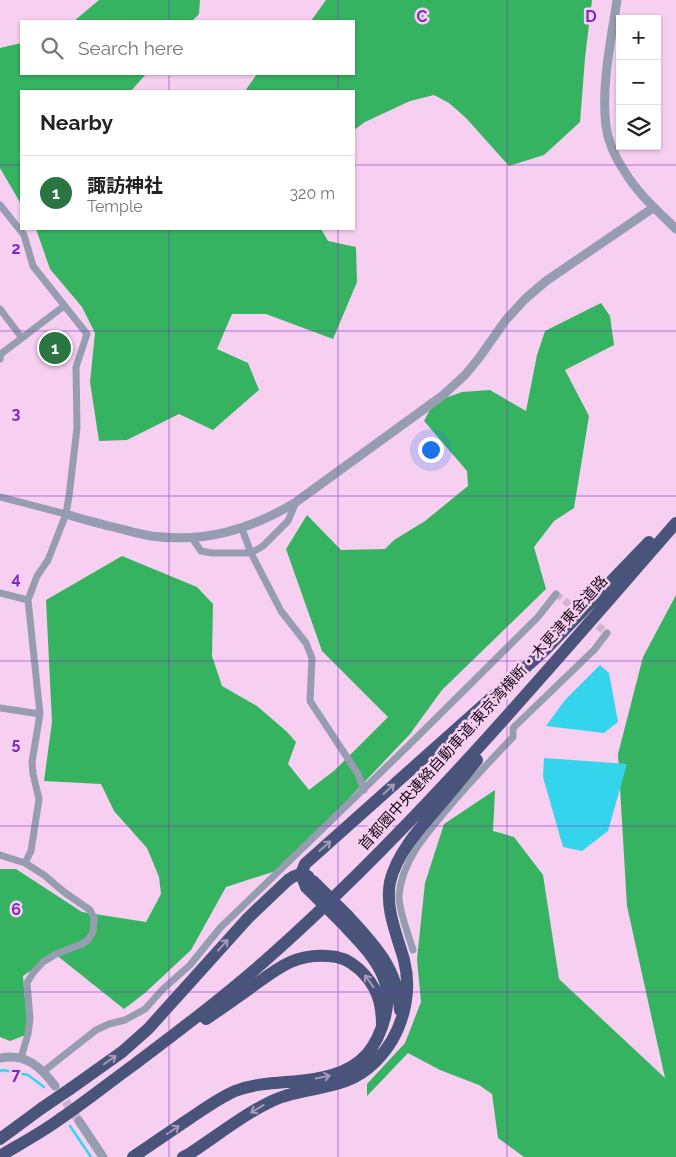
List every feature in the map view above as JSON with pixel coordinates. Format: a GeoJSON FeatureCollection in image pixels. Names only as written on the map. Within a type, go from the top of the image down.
{"type":"FeatureCollection","features":[{"type":"Feature","properties":{"kind":"highway"},"geometry":{"type":"LineString","coordinates":[[398,1028],[399,1001],[395,980],[390,969],[376,948],[310,884],[302,880],[301,874],[305,864],[545,650],[645,546],[676,517]]}},
{"type":"Feature","properties":{"kind":"highway","name":"首都圏中央連絡自動車道;東京湾横断・木更津東金道路"},"geometry":{"type":"LineString","coordinates":[[0,1148],[56,1114],[141,1054],[263,955],[316,907],[438,785],[537,676],[676,517]]}},
{"type":"Feature","properties":{"kind":"highway","name":"首都圏中央連絡自動車道;東京湾横断・木更津東金道路"},"geometry":{"type":"LineString","coordinates":[[0,1156],[60,1120],[208,1008],[320,911],[441,788],[676,523]]}},
{"type":"Feature","properties":{"kind":"highway"},"geometry":{"type":"LineString","coordinates":[[183,1157],[265,1104],[291,1094],[338,1085],[364,1072],[393,1040],[406,1002],[408,986],[404,962],[390,914],[390,882],[403,853],[414,837],[477,760],[533,686]]}},
{"type":"Feature","properties":{"kind":"highway"},"geometry":{"type":"LineString","coordinates":[[0,1139],[122,1052],[148,1029],[248,918],[288,880],[301,874]]}},
{"type":"Feature","properties":{"kind":"highway"},"geometry":{"type":"LineString","coordinates":[[133,1157],[210,1105],[236,1091],[267,1084],[330,1076],[354,1066],[372,1048],[379,1037],[388,1003],[385,980],[373,959],[344,919]]}},
{"type":"Feature","properties":{"kind":"highway"},"geometry":{"type":"LineString","coordinates":[[60,1120],[103,1093],[278,969],[300,957],[311,955],[334,956],[355,966],[372,983],[378,994],[381,1004],[382,1026]]}},
{"type":"Feature","properties":{"kind":"street"},"geometry":{"type":"LineString","coordinates":[[617,0],[607,68],[605,93],[606,127],[612,150],[624,172],[636,189],[676,229]]}},
{"type":"Feature","properties":{"kind":"street"},"geometry":{"type":"LineString","coordinates":[[0,205],[24,235],[33,266],[86,334],[76,367],[77,428],[70,496],[66,514],[48,560],[37,576],[28,600],[40,714],[32,762],[39,799],[31,851],[26,864]]}},
{"type":"Feature","properties":{"kind":"street"},"geometry":{"type":"LineString","coordinates":[[0,497],[150,536],[192,538],[242,529],[278,513],[296,502],[442,396],[465,375],[505,321],[524,299],[546,281],[654,208]]}},
{"type":"Feature","properties":{"kind":"street"},"geometry":{"type":"LineString","coordinates":[[0,359],[1,354],[64,306]]}},
{"type":"Feature","properties":{"kind":"street"},"geometry":{"type":"LineString","coordinates":[[0,309],[22,338]]}},
{"type":"Feature","properties":{"kind":"street"},"geometry":{"type":"LineString","coordinates":[[192,538],[201,551],[212,553],[251,553],[264,546],[288,521],[296,502]]}},
{"type":"Feature","properties":{"kind":"street"},"geometry":{"type":"LineString","coordinates":[[242,529],[251,553],[281,611],[306,643],[312,658],[310,701],[358,774],[364,790]]}},
{"type":"Feature","properties":{"kind":"street"},"geometry":{"type":"LineString","coordinates":[[0,593],[28,600]]}},
{"type":"Feature","properties":{"kind":"street"},"geometry":{"type":"LineString","coordinates":[[44,1071],[96,1030],[125,1020],[145,1009],[163,989],[190,965],[220,928],[364,790],[538,618],[556,594]]}},
{"type":"Feature","properties":{"kind":"street"},"geometry":{"type":"LineString","coordinates":[[413,950],[398,897],[402,876],[416,848],[469,783],[513,737],[513,728],[594,650],[607,633]]}},
{"type":"Feature","properties":{"kind":"street"},"geometry":{"type":"LineString","coordinates":[[0,708],[40,714]]}},
{"type":"Feature","properties":{"kind":"street"},"geometry":{"type":"LineString","coordinates":[[0,855],[26,864],[44,875],[90,910],[94,918],[93,932],[88,940],[43,962],[27,983],[30,1020],[21,1058]]}},
{"type":"Feature","properties":{"kind":"street"},"geometry":{"type":"LineString","coordinates":[[0,1058],[7,1056],[28,1061],[44,1071],[55,1086]]}},
{"type":"Feature","properties":{"kind":"street"},"geometry":{"type":"LineString","coordinates":[[79,1121],[103,1157]]}},
{"type":"Feature","properties":{"kind":"green space"},"geometry":{"type":"Polygon","coordinates":[[[99,0],[200,0],[199,14],[193,20],[75,20],[99,0]]]}},
{"type":"Feature","properties":{"kind":"green space"},"geometry":{"type":"Polygon","coordinates":[[[326,0],[592,0],[580,122],[544,155],[509,166],[466,118],[449,103],[434,95],[410,101],[365,122],[355,129],[355,90],[246,90],[256,75],[355,75],[355,20],[312,20],[326,0]]]}},
{"type":"Feature","properties":{"kind":"green space"},"geometry":{"type":"Polygon","coordinates":[[[20,43],[20,75],[145,75],[132,90],[20,90],[20,202],[0,168],[0,48],[20,43]]]}},
{"type":"Feature","properties":{"kind":"green space"},"geometry":{"type":"Polygon","coordinates":[[[36,230],[322,230],[328,241],[356,247],[357,282],[333,339],[266,314],[232,314],[217,349],[248,363],[259,390],[213,430],[179,414],[127,440],[99,441],[90,382],[95,333],[82,307],[50,269],[36,230]]]}},
{"type":"Feature","properties":{"kind":"green space"},"geometry":{"type":"Polygon","coordinates":[[[601,303],[610,316],[614,345],[565,370],[589,416],[574,508],[554,521],[534,547],[546,589],[442,690],[410,734],[282,869],[226,887],[191,950],[145,993],[124,1009],[55,954],[23,976],[28,1034],[10,1041],[0,1037],[0,869],[16,869],[82,912],[146,922],[161,894],[159,877],[147,848],[114,811],[101,784],[44,781],[52,722],[46,600],[122,556],[197,587],[213,604],[212,656],[222,686],[257,706],[296,742],[288,764],[309,790],[335,770],[388,717],[322,651],[286,549],[307,515],[341,550],[385,549],[394,540],[425,521],[468,486],[467,471],[424,421],[434,402],[462,392],[490,390],[526,411],[537,355],[545,331],[601,303]]]}},
{"type":"Feature","properties":{"kind":"green space"},"geometry":{"type":"Polygon","coordinates":[[[676,595],[676,1157],[524,1157],[498,1138],[492,1094],[479,1085],[440,1070],[408,1053],[367,1096],[367,1084],[405,1043],[421,1002],[417,959],[425,883],[444,824],[495,790],[493,831],[514,837],[543,875],[559,979],[665,1078],[627,906],[618,754],[643,657],[676,595]]]}},
{"type":"Feature","properties":{"kind":"water"},"geometry":{"type":"Polygon","coordinates":[[[600,665],[609,673],[618,722],[604,733],[546,726],[565,700],[600,665]]]}},
{"type":"Feature","properties":{"kind":"water"},"geometry":{"type":"Polygon","coordinates":[[[544,758],[627,764],[608,831],[582,851],[563,847],[543,777],[544,758]]]}},
{"type":"Feature","properties":{"kind":"waterway"},"geometry":{"type":"LineString","coordinates":[[0,1071],[28,1075],[44,1087]]}},
{"type":"Feature","properties":{"kind":"waterway"},"geometry":{"type":"LineString","coordinates":[[70,1126],[91,1157]]}},
{"type":"Feature","properties":{"kind":"tunnel"},"geometry":{"type":"LineString","coordinates":[[556,594],[607,633]]}},
{"type":"Feature","properties":{"kind":"tunnel"},"geometry":{"type":"LineString","coordinates":[[58,1090],[79,1121]]}},
{"type":"Feature","properties":{"kind":"place","name":"諏訪神社"},"geometry":{"type":"Point","coordinates":[55,348]}}]}
